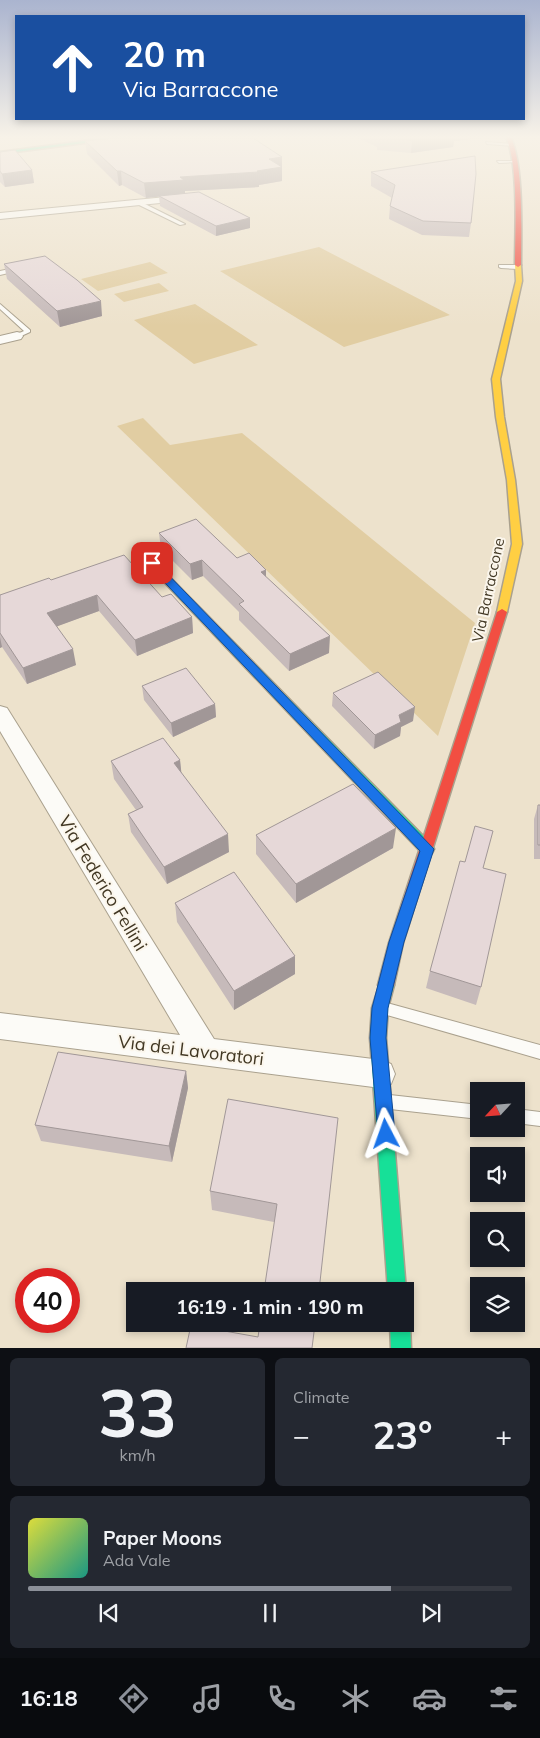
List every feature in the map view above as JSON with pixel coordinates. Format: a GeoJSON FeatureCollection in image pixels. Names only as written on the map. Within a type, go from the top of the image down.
{"type":"FeatureCollection","features":[{"type":"Feature","properties":{"kind":"street"},"geometry":{"type":"LineString","coordinates":[[0,216],[168,200]]}},
{"type":"Feature","properties":{"kind":"street","name":"Via Barraccone"},"geometry":{"type":"LineString","coordinates":[[396,1282],[378,1038],[380,1008],[396,942],[498,628],[516,544],[511,480],[500,417],[496,379],[519,282],[516,200]]}},
{"type":"Feature","properties":{"kind":"street"},"geometry":{"type":"LineString","coordinates":[[0,340],[17,336]]}},
{"type":"Feature","properties":{"kind":"street"},"geometry":{"type":"LineString","coordinates":[[152,563],[427,849]]}},
{"type":"Feature","properties":{"kind":"street","name":"Via Federico Fellini"},"geometry":{"type":"LineString","coordinates":[[0,713],[206,1052]]}},
{"type":"Feature","properties":{"kind":"street","name":"Via dei Lavoratori"},"geometry":{"type":"LineString","coordinates":[[0,1026],[206,1052],[382,1087]]}},
{"type":"Feature","properties":{"kind":"street"},"geometry":{"type":"LineString","coordinates":[[401,1332],[402,1348]]}},
{"type":"Feature","properties":{"kind":"lane"},"geometry":{"type":"LineString","coordinates":[[137,202],[182,224]]}},
{"type":"Feature","properties":{"kind":"lane"},"geometry":{"type":"LineString","coordinates":[[0,273],[24,267]]}},
{"type":"Feature","properties":{"kind":"lane"},"geometry":{"type":"LineString","coordinates":[[501,269],[518,271]]}},
{"type":"Feature","properties":{"kind":"lane"},"geometry":{"type":"LineString","coordinates":[[0,306],[28,331],[17,336]]}},
{"type":"Feature","properties":{"kind":"lane"},"geometry":{"type":"LineString","coordinates":[[380,1008],[540,1052]]}},
{"type":"Feature","properties":{"kind":"lane"},"geometry":{"type":"LineString","coordinates":[[382,1087],[470,1110]]}},
{"type":"Feature","properties":{"kind":"lane"},"geometry":{"type":"LineString","coordinates":[[525,1117],[540,1118]]}},
{"type":"Feature","properties":{"kind":"shaded area"},"geometry":{"type":"Polygon","coordinates":[[[319,247],[450,315],[344,347],[220,271],[319,247]]]}},
{"type":"Feature","properties":{"kind":"shaded area"},"geometry":{"type":"Polygon","coordinates":[[[150,262],[168,273],[98,291],[81,279],[150,262]]]}},
{"type":"Feature","properties":{"kind":"shaded area"},"geometry":{"type":"Polygon","coordinates":[[[159,283],[169,291],[124,302],[114,294],[159,283]]]}},
{"type":"Feature","properties":{"kind":"shaded area"},"geometry":{"type":"Polygon","coordinates":[[[195,304],[258,345],[194,364],[134,320],[195,304]]]}},
{"type":"Feature","properties":{"kind":"shaded area"},"geometry":{"type":"Polygon","coordinates":[[[143,418],[170,445],[242,433],[475,623],[438,736],[117,426],[143,418]]]}},
{"type":"Feature","properties":{"kind":"building"},"geometry":{"type":"Polygon","coordinates":[[[166,200],[215,200],[250,218],[216,226],[166,200]]]}},
{"type":"Feature","properties":{"kind":"building"},"geometry":{"type":"Polygon","coordinates":[[[391,200],[473,200],[471,223],[423,221],[390,206],[391,200]]]}},
{"type":"Feature","properties":{"kind":"building"},"geometry":{"type":"Polygon","coordinates":[[[45,256],[101,301],[57,311],[4,264],[45,256]]]}},
{"type":"Feature","properties":{"kind":"building"},"geometry":{"type":"Polygon","coordinates":[[[196,519],[237,558],[249,553],[266,570],[261,572],[330,636],[290,654],[239,604],[244,601],[202,560],[190,564],[159,533],[196,519]]]}},
{"type":"Feature","properties":{"kind":"building"},"geometry":{"type":"Polygon","coordinates":[[[124,555],[162,597],[171,594],[192,617],[135,640],[97,595],[47,613],[73,649],[23,668],[0,633],[0,595],[124,555]]]}},
{"type":"Feature","properties":{"kind":"building"},"geometry":{"type":"Polygon","coordinates":[[[186,668],[215,704],[171,723],[142,686],[186,668]]]}},
{"type":"Feature","properties":{"kind":"building"},"geometry":{"type":"Polygon","coordinates":[[[378,672],[415,707],[399,715],[401,722],[375,735],[333,693],[378,672]]]}},
{"type":"Feature","properties":{"kind":"building"},"geometry":{"type":"Polygon","coordinates":[[[163,738],[180,760],[174,763],[228,834],[164,867],[128,814],[143,807],[111,761],[163,738]]]}},
{"type":"Feature","properties":{"kind":"building"},"geometry":{"type":"Polygon","coordinates":[[[353,784],[396,828],[296,884],[256,835],[353,784]]]}},
{"type":"Feature","properties":{"kind":"building"},"geometry":{"type":"Polygon","coordinates":[[[538,805],[540,805],[540,845],[538,845],[538,805]]]}},
{"type":"Feature","properties":{"kind":"building"},"geometry":{"type":"Polygon","coordinates":[[[475,826],[493,831],[483,868],[506,874],[481,987],[430,971],[460,861],[465,862],[475,826]]]}},
{"type":"Feature","properties":{"kind":"building"},"geometry":{"type":"Polygon","coordinates":[[[234,872],[295,956],[234,991],[175,903],[234,872]]]}},
{"type":"Feature","properties":{"kind":"building"},"geometry":{"type":"Polygon","coordinates":[[[58,1052],[186,1071],[169,1146],[35,1125],[58,1052]]]}},
{"type":"Feature","properties":{"kind":"building"},"geometry":{"type":"Polygon","coordinates":[[[228,1099],[338,1118],[320,1282],[265,1282],[277,1204],[210,1191],[228,1099]]]}},
{"type":"Feature","properties":{"kind":"building"},"geometry":{"type":"Polygon","coordinates":[[[189,1332],[230,1332],[258,1337],[259,1332],[314,1332],[312,1348],[186,1348],[189,1332]]]}},
{"type":"Feature","properties":{"kind":"traffic: fast"},"geometry":{"type":"LineString","coordinates":[[151,563],[427,849]]}},
{"type":"Feature","properties":{"kind":"traffic: fast"},"geometry":{"type":"LineString","coordinates":[[386,985],[380,1008],[378,1038],[396,1282]]}},
{"type":"Feature","properties":{"kind":"traffic: fast"},"geometry":{"type":"LineString","coordinates":[[400,1332],[401,1348]]}},
{"type":"Feature","properties":{"kind":"traffic: slow"},"geometry":{"type":"LineString","coordinates":[[502,612],[517,544],[511,480],[500,417],[496,379],[519,281],[518,265]]}},
{"type":"Feature","properties":{"kind":"traffic: jam"},"geometry":{"type":"LineString","coordinates":[[517,200],[518,265]]}},
{"type":"Feature","properties":{"kind":"traffic: jam"},"geometry":{"type":"LineString","coordinates":[[386,985],[396,943],[502,612]]}},
{"type":"Feature","properties":{"kind":"route"},"geometry":{"type":"LineString","coordinates":[[152,563],[427,849],[396,942],[380,1008],[378,1038],[386,1134]]}}]}
